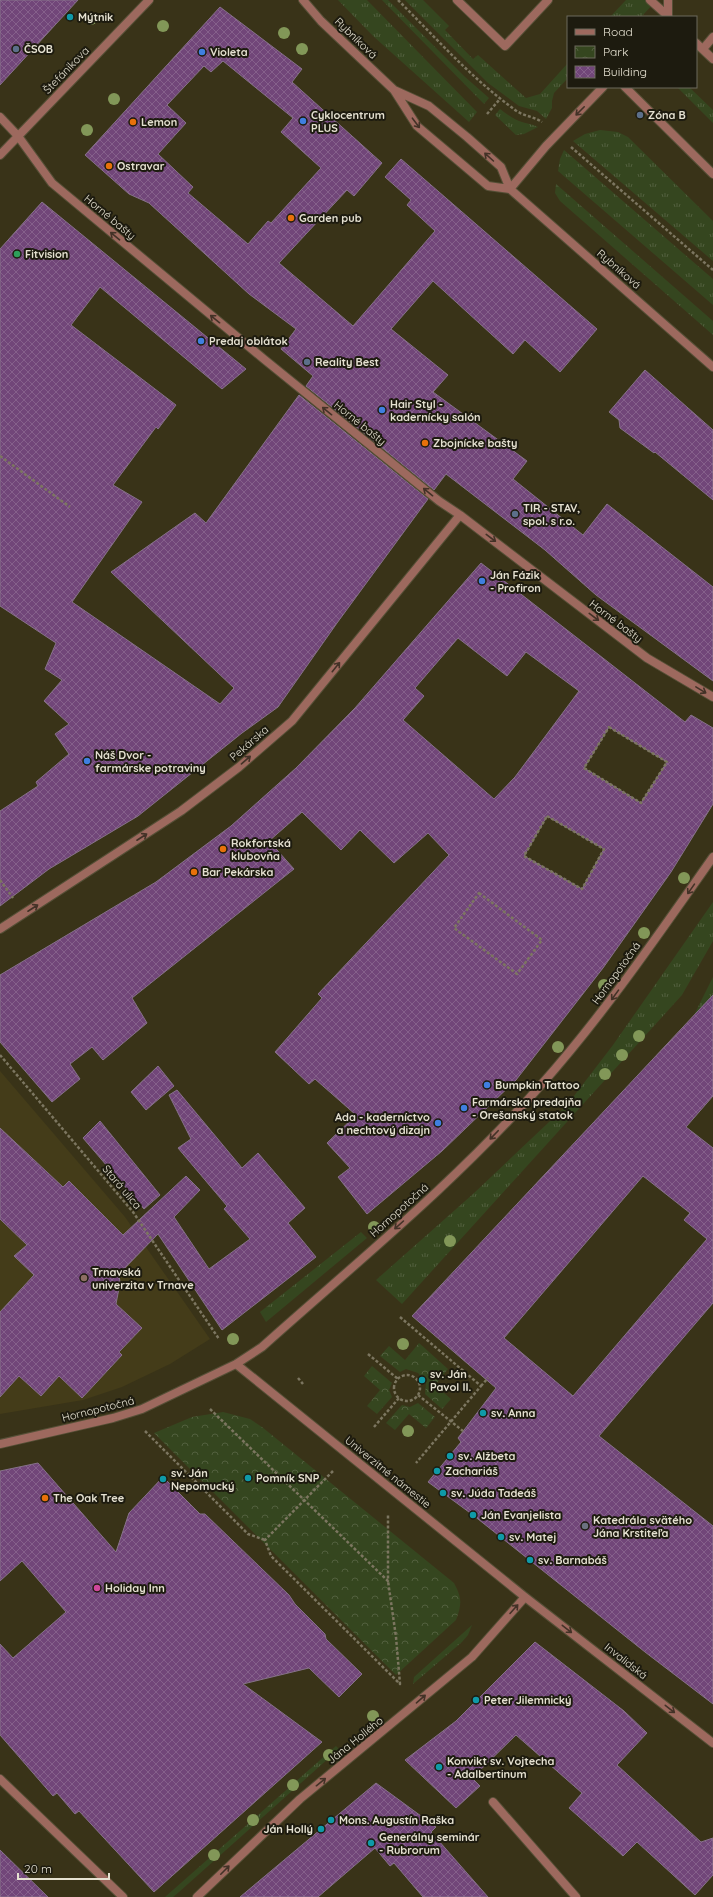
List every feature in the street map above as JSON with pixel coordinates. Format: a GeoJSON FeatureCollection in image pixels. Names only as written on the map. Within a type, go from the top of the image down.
{"type":"FeatureCollection","features":[{"type":"Feature","properties":{"kind":"street","name":"Štefánikova"},"geometry":{"type":"LineString","coordinates":[[0,155],[149,0]]}},
{"type":"Feature","properties":{"kind":"street","name":"Rybníková"},"geometry":{"type":"LineString","coordinates":[[303,0],[321,20],[394,90],[417,126],[488,186],[510,189]]}},
{"type":"Feature","properties":{"kind":"street"},"geometry":{"type":"LineString","coordinates":[[457,0],[504,46],[548,0]]}},
{"type":"Feature","properties":{"kind":"street"},"geometry":{"type":"LineString","coordinates":[[650,0],[667,16]]}},
{"type":"Feature","properties":{"kind":"street"},"geometry":{"type":"LineString","coordinates":[[668,0],[668,16]]}},
{"type":"Feature","properties":{"kind":"street"},"geometry":{"type":"LineString","coordinates":[[703,49],[713,37]]}},
{"type":"Feature","properties":{"kind":"street"},"geometry":{"type":"LineString","coordinates":[[697,44],[713,59]]}},
{"type":"Feature","properties":{"kind":"street"},"geometry":{"type":"LineString","coordinates":[[510,189],[546,146],[602,88]]}},
{"type":"Feature","properties":{"kind":"street"},"geometry":{"type":"LineString","coordinates":[[625,88],[713,174]]}},
{"type":"Feature","properties":{"kind":"street","name":"Rybníková"},"geometry":{"type":"LineString","coordinates":[[394,90],[429,106],[467,137],[501,167],[510,189],[713,366]]}},
{"type":"Feature","properties":{"kind":"street","name":"Horné bašty"},"geometry":{"type":"LineString","coordinates":[[0,117],[18,136],[52,183],[283,375],[439,501],[460,515],[647,658],[713,697]]}},
{"type":"Feature","properties":{"kind":"street","name":"Pekárska"},"geometry":{"type":"LineString","coordinates":[[0,929],[181,811],[239,767],[292,721],[460,515]]}},
{"type":"Feature","properties":{"kind":"street","name":"Hornopotočná"},"geometry":{"type":"LineString","coordinates":[[0,1444],[114,1418],[142,1409],[236,1364],[262,1346],[459,1172],[541,1085],[606,1006],[713,857]]}},
{"type":"Feature","properties":{"kind":"street","name":"Univerzitné námestie"},"geometry":{"type":"LineString","coordinates":[[236,1364],[525,1597]]}},
{"type":"Feature","properties":{"kind":"street","name":"Invalidská"},"geometry":{"type":"LineString","coordinates":[[525,1597],[713,1743]]}},
{"type":"Feature","properties":{"kind":"street","name":"Jána Hollého"},"geometry":{"type":"LineString","coordinates":[[197,1897],[300,1799],[472,1657],[525,1597]]}},
{"type":"Feature","properties":{"kind":"street"},"geometry":{"type":"LineString","coordinates":[[0,1779],[123,1897]]}},
{"type":"Feature","properties":{"kind":"street"},"geometry":{"type":"LineString","coordinates":[[493,1802],[576,1897]]}},
{"type":"Feature","properties":{"kind":"path"},"geometry":{"type":"LineString","coordinates":[[398,0],[458,60],[500,98],[516,111],[541,122]]}},
{"type":"Feature","properties":{"kind":"path"},"geometry":{"type":"LineString","coordinates":[[487,114],[500,98]]}},
{"type":"Feature","properties":{"kind":"path"},"geometry":{"type":"LineString","coordinates":[[571,147],[713,270]]}},
{"type":"Feature","properties":{"kind":"path"},"geometry":{"type":"LineString","coordinates":[[280,342],[284,346]]}},
{"type":"Feature","properties":{"kind":"path"},"geometry":{"type":"LineString","coordinates":[[0,456],[70,507]]}},
{"type":"Feature","properties":{"kind":"path"},"geometry":{"type":"LineString","coordinates":[[609,726],[666,762],[641,803],[584,768],[609,726]]}},
{"type":"Feature","properties":{"kind":"path"},"geometry":{"type":"LineString","coordinates":[[547,816],[604,849],[582,889],[524,856],[547,816]]}},
{"type":"Feature","properties":{"kind":"path"},"geometry":{"type":"LineString","coordinates":[[0,880],[17,903]]}},
{"type":"Feature","properties":{"kind":"path"},"geometry":{"type":"LineString","coordinates":[[479,894],[542,940],[517,974],[454,928],[479,894]]}},
{"type":"Feature","properties":{"kind":"path","name":"Stará ulica"},"geometry":{"type":"LineString","coordinates":[[0,1055],[133,1212],[219,1339]]}},
{"type":"Feature","properties":{"kind":"path"},"geometry":{"type":"LineString","coordinates":[[400,1317],[481,1386]]}},
{"type":"Feature","properties":{"kind":"path"},"geometry":{"type":"LineString","coordinates":[[368,1354],[398,1379]]}},
{"type":"Feature","properties":{"kind":"path"},"geometry":{"type":"LineString","coordinates":[[404,1376],[416,1378],[420,1384],[420,1391],[418,1395],[412,1400],[405,1401],[399,1398],[395,1391],[395,1384],[398,1379],[404,1376]]}},
{"type":"Feature","properties":{"kind":"path"},"geometry":{"type":"LineString","coordinates":[[298,1378],[303,1384]]}},
{"type":"Feature","properties":{"kind":"path"},"geometry":{"type":"LineString","coordinates":[[416,1463],[488,1378]]}},
{"type":"Feature","properties":{"kind":"path"},"geometry":{"type":"LineString","coordinates":[[418,1395],[463,1431]]}},
{"type":"Feature","properties":{"kind":"path"},"geometry":{"type":"LineString","coordinates":[[374,1427],[399,1398]]}},
{"type":"Feature","properties":{"kind":"path"},"geometry":{"type":"LineString","coordinates":[[210,1409],[388,1581]]}},
{"type":"Feature","properties":{"kind":"path"},"geometry":{"type":"LineString","coordinates":[[145,1431],[248,1534],[265,1540]]}},
{"type":"Feature","properties":{"kind":"path"},"geometry":{"type":"LineString","coordinates":[[265,1540],[333,1472]]}},
{"type":"Feature","properties":{"kind":"path"},"geometry":{"type":"LineString","coordinates":[[265,1540],[271,1556],[400,1684],[396,1636],[388,1581],[388,1514]]}},
{"type":"Feature","properties":{"kind":"shaded area","name":"Trnavská univerzita v Trnave"},"geometry":{"type":"Polygon","coordinates":[[[0,1071],[125,1217],[210,1339],[170,1364],[122,1387],[83,1400],[0,1414],[0,1071]]]}},
{"type":"Feature","properties":{"kind":"green space"},"geometry":{"type":"Polygon","coordinates":[[[338,0],[367,0],[477,112],[469,122],[373,36],[338,0]]]}},
{"type":"Feature","properties":{"kind":"green space"},"geometry":{"type":"Polygon","coordinates":[[[382,0],[388,0],[464,76],[489,98],[484,104],[382,0]]]}},
{"type":"Feature","properties":{"kind":"green space"},"geometry":{"type":"Polygon","coordinates":[[[405,0],[423,0],[449,26],[445,30],[473,59],[478,55],[526,98],[540,94],[567,64],[567,79],[554,93],[552,108],[546,119],[537,111],[519,106],[488,83],[405,0]]]}},
{"type":"Feature","properties":{"kind":"green space"},"geometry":{"type":"Polygon","coordinates":[[[626,0],[657,0],[642,16],[611,16],[626,0]]]}},
{"type":"Feature","properties":{"kind":"green space"},"geometry":{"type":"Polygon","coordinates":[[[678,88],[690,88],[713,110],[713,123],[678,88]]]}},
{"type":"Feature","properties":{"kind":"green space"},"geometry":{"type":"Polygon","coordinates":[[[500,109],[516,120],[538,127],[524,134],[516,135],[495,115],[500,109]]]}},
{"type":"Feature","properties":{"kind":"green space"},"geometry":{"type":"Polygon","coordinates":[[[600,130],[618,132],[628,137],[713,221],[713,261],[573,141],[585,134],[600,130]]]}},
{"type":"Feature","properties":{"kind":"green space"},"geometry":{"type":"Polygon","coordinates":[[[564,150],[713,279],[713,305],[558,171],[560,159],[564,150]]]}},
{"type":"Feature","properties":{"kind":"green space"},"geometry":{"type":"Polygon","coordinates":[[[556,184],[713,321],[713,335],[560,201],[555,193],[556,184]]]}},
{"type":"Feature","properties":{"kind":"green space"},"geometry":{"type":"Polygon","coordinates":[[[713,902],[713,941],[682,995],[402,1304],[376,1280],[473,1194],[567,1105],[613,1045],[713,902]]]}},
{"type":"Feature","properties":{"kind":"green space"},"geometry":{"type":"Polygon","coordinates":[[[713,977],[713,995],[694,1015],[713,977]]]}},
{"type":"Feature","properties":{"kind":"green space"},"geometry":{"type":"Polygon","coordinates":[[[361,1232],[367,1238],[266,1322],[260,1312],[361,1232]]]}},
{"type":"Feature","properties":{"kind":"green space"},"geometry":{"type":"Polygon","coordinates":[[[419,1343],[448,1369],[435,1385],[451,1399],[442,1409],[425,1394],[426,1383],[418,1373],[406,1369],[400,1372],[380,1356],[389,1346],[405,1360],[419,1343]]]}},
{"type":"Feature","properties":{"kind":"green space"},"geometry":{"type":"Polygon","coordinates":[[[372,1366],[392,1383],[389,1390],[392,1397],[377,1414],[367,1406],[380,1390],[364,1376],[372,1366]]]}},
{"type":"Feature","properties":{"kind":"green space"},"geometry":{"type":"Polygon","coordinates":[[[418,1403],[435,1417],[426,1428],[409,1414],[395,1430],[386,1423],[402,1405],[410,1407],[418,1403]]]}},
{"type":"Feature","properties":{"kind":"green space"},"geometry":{"type":"Polygon","coordinates":[[[223,1412],[250,1419],[262,1427],[454,1583],[460,1597],[460,1605],[456,1620],[396,1675],[154,1433],[192,1417],[223,1412]]]}},
{"type":"Feature","properties":{"kind":"green space"},"geometry":{"type":"Polygon","coordinates":[[[472,1625],[468,1635],[462,1642],[413,1684],[414,1677],[472,1625]]]}},
{"type":"Feature","properties":{"kind":"green space"},"geometry":{"type":"Polygon","coordinates":[[[336,1746],[339,1749],[179,1892],[173,1897],[165,1897],[336,1746]]]}},
{"type":"Feature","properties":{"kind":"building","name":"ČSOB"},"geometry":{"type":"Polygon","coordinates":[[[0,0],[78,0],[0,85],[0,0]]]}},
{"type":"Feature","properties":{"kind":"building"},"geometry":{"type":"Polygon","coordinates":[[[220,7],[302,69],[292,82],[382,163],[354,196],[347,190],[279,263],[353,326],[435,231],[407,205],[411,200],[385,177],[401,159],[597,329],[560,372],[525,340],[513,354],[433,281],[391,329],[448,375],[433,392],[527,461],[513,479],[583,535],[607,504],[713,587],[713,681],[596,595],[545,550],[446,474],[434,490],[306,386],[313,376],[281,349],[296,329],[249,294],[149,203],[129,194],[85,155],[220,7]],[[223,61],[211,72],[204,66],[167,105],[186,123],[158,154],[193,187],[188,193],[248,244],[268,221],[271,223],[321,168],[281,132],[293,118],[223,61]]]}},
{"type":"Feature","properties":{"kind":"building"},"geometry":{"type":"Polygon","coordinates":[[[42,202],[246,369],[222,389],[100,287],[71,325],[176,405],[158,429],[156,427],[113,485],[142,502],[72,602],[220,704],[234,688],[111,572],[195,513],[206,523],[299,395],[428,499],[337,623],[278,707],[242,733],[138,816],[49,869],[0,906],[0,811],[38,786],[36,782],[69,754],[55,734],[69,724],[44,701],[62,680],[45,669],[56,643],[0,606],[0,249],[42,202]]]}},
{"type":"Feature","properties":{"kind":"building"},"geometry":{"type":"Polygon","coordinates":[[[645,370],[713,430],[713,500],[655,452],[654,453],[620,428],[619,420],[609,412],[645,370]]]}},
{"type":"Feature","properties":{"kind":"building"},"geometry":{"type":"Polygon","coordinates":[[[481,563],[685,722],[691,715],[713,728],[713,804],[671,872],[603,968],[516,1080],[442,1151],[367,1214],[338,1177],[350,1168],[327,1143],[356,1115],[315,1079],[309,1084],[275,1052],[322,998],[318,994],[449,855],[428,833],[394,863],[360,830],[341,850],[302,812],[269,841],[294,869],[132,998],[147,1023],[103,1060],[92,1047],[70,1064],[80,1079],[52,1102],[0,1042],[0,975],[156,882],[231,826],[296,768],[355,708],[481,563]],[[458,638],[415,688],[424,696],[403,720],[494,799],[515,777],[579,691],[526,652],[507,676],[458,638]],[[609,727],[584,768],[641,803],[667,762],[609,727]],[[547,816],[524,856],[582,889],[604,849],[547,816]]]}},
{"type":"Feature","properties":{"kind":"building"},"geometry":{"type":"Polygon","coordinates":[[[713,995],[713,1096],[686,1127],[713,1148],[713,1303],[599,1436],[713,1526],[713,1704],[645,1652],[473,1515],[428,1482],[461,1442],[458,1438],[496,1388],[412,1316],[713,995]],[[643,1176],[504,1338],[573,1396],[707,1239],[684,1220],[690,1213],[643,1176]]]}},
{"type":"Feature","properties":{"kind":"building"},"geometry":{"type":"Polygon","coordinates":[[[158,1066],[174,1086],[146,1110],[131,1092],[158,1066]]]}},
{"type":"Feature","properties":{"kind":"building"},"geometry":{"type":"Polygon","coordinates":[[[177,1090],[242,1168],[258,1153],[305,1208],[288,1223],[316,1257],[222,1330],[158,1234],[119,1274],[120,1283],[116,1304],[142,1328],[119,1352],[122,1355],[82,1398],[59,1376],[41,1396],[19,1376],[0,1397],[0,1312],[34,1275],[14,1256],[27,1245],[0,1219],[0,1128],[63,1187],[69,1181],[123,1235],[186,1176],[200,1190],[174,1217],[209,1269],[250,1239],[224,1209],[227,1206],[178,1148],[191,1139],[169,1095],[177,1090]]]}},
{"type":"Feature","properties":{"kind":"building"},"geometry":{"type":"Polygon","coordinates":[[[100,1121],[160,1195],[144,1209],[83,1138],[100,1121]]]}},
{"type":"Feature","properties":{"kind":"building"},"geometry":{"type":"Polygon","coordinates":[[[38,1463],[116,1552],[129,1513],[163,1477],[200,1514],[205,1514],[289,1595],[295,1604],[325,1634],[326,1639],[362,1674],[339,1697],[309,1668],[243,1684],[322,1742],[154,1892],[79,1811],[75,1814],[57,1793],[53,1796],[0,1735],[0,1644],[13,1658],[66,1612],[22,1561],[0,1581],[0,1471],[38,1463]]]}},
{"type":"Feature","properties":{"kind":"building","name":"Konvikt sv. Vojtecha - Adalbertinum"},"geometry":{"type":"Polygon","coordinates":[[[535,1642],[624,1711],[647,1733],[617,1765],[701,1842],[713,1838],[713,1875],[695,1895],[637,1842],[623,1856],[569,1808],[582,1793],[516,1735],[472,1778],[480,1786],[456,1808],[405,1760],[456,1721],[535,1642]]]}},
{"type":"Feature","properties":{"kind":"building","name":"Generálny seminár - Rubrorum"},"geometry":{"type":"Polygon","coordinates":[[[376,1783],[436,1827],[431,1832],[488,1897],[423,1897],[394,1863],[390,1866],[375,1848],[318,1897],[240,1897],[376,1783]]]}},
{"type":"Feature","properties":{"kind":"building"},"geometry":{"type":"Polygon","coordinates":[[[0,1850],[48,1897],[0,1897],[0,1850]]]}},
{"type":"Feature","properties":{"kind":"place","name":"Mýtnik"},"geometry":{"type":"Point","coordinates":[70,17]}},
{"type":"Feature","properties":{"kind":"place","name":"ČSOB"},"geometry":{"type":"Point","coordinates":[16,49]}},
{"type":"Feature","properties":{"kind":"place","name":"Violeta"},"geometry":{"type":"Point","coordinates":[202,52]}},
{"type":"Feature","properties":{"kind":"place","name":"Zóna B"},"geometry":{"type":"Point","coordinates":[640,115]}},
{"type":"Feature","properties":{"kind":"place","name":"Cyklocentrum PLUS"},"geometry":{"type":"Point","coordinates":[303,121]}},
{"type":"Feature","properties":{"kind":"place","name":"Lemon"},"geometry":{"type":"Point","coordinates":[133,122]}},
{"type":"Feature","properties":{"kind":"place","name":"Ostravar"},"geometry":{"type":"Point","coordinates":[109,166]}},
{"type":"Feature","properties":{"kind":"place","name":"Garden pub"},"geometry":{"type":"Point","coordinates":[291,218]}},
{"type":"Feature","properties":{"kind":"place","name":"Fitvision"},"geometry":{"type":"Point","coordinates":[17,254]}},
{"type":"Feature","properties":{"kind":"place","name":"Predaj oblátok"},"geometry":{"type":"Point","coordinates":[201,341]}},
{"type":"Feature","properties":{"kind":"place","name":"Reality Best"},"geometry":{"type":"Point","coordinates":[307,362]}},
{"type":"Feature","properties":{"kind":"place","name":"Hair Styl - kadernícky salón"},"geometry":{"type":"Point","coordinates":[382,410]}},
{"type":"Feature","properties":{"kind":"place","name":"Zbojnícke bašty"},"geometry":{"type":"Point","coordinates":[425,443]}},
{"type":"Feature","properties":{"kind":"place","name":"TIR - STAV, spol. s r.o."},"geometry":{"type":"Point","coordinates":[515,514]}},
{"type":"Feature","properties":{"kind":"place","name":"Ján Fázik - Profiron"},"geometry":{"type":"Point","coordinates":[482,581]}},
{"type":"Feature","properties":{"kind":"place","name":"Náš Dvor - farmárske potraviny"},"geometry":{"type":"Point","coordinates":[87,761]}},
{"type":"Feature","properties":{"kind":"place","name":"Rokfortská klubovňa"},"geometry":{"type":"Point","coordinates":[223,849]}},
{"type":"Feature","properties":{"kind":"place","name":"Bar Pekárska"},"geometry":{"type":"Point","coordinates":[194,872]}},
{"type":"Feature","properties":{"kind":"place","name":"Bumpkin Tattoo"},"geometry":{"type":"Point","coordinates":[487,1085]}},
{"type":"Feature","properties":{"kind":"place","name":"Farmárska predajňa - Orešanský statok"},"geometry":{"type":"Point","coordinates":[464,1108]}},
{"type":"Feature","properties":{"kind":"place","name":"Ada - kaderníctvo a nechtový dizajn"},"geometry":{"type":"Point","coordinates":[438,1123]}},
{"type":"Feature","properties":{"kind":"place","name":"Trnavská univerzita v Trnave"},"geometry":{"type":"Point","coordinates":[84,1278]}},
{"type":"Feature","properties":{"kind":"place","name":"sv. Ján Pavol II."},"geometry":{"type":"Point","coordinates":[422,1380]}},
{"type":"Feature","properties":{"kind":"place","name":"sv. Anna"},"geometry":{"type":"Point","coordinates":[483,1413]}},
{"type":"Feature","properties":{"kind":"place","name":"sv. Alžbeta"},"geometry":{"type":"Point","coordinates":[450,1456]}},
{"type":"Feature","properties":{"kind":"place","name":"Zachariáš"},"geometry":{"type":"Point","coordinates":[437,1471]}},
{"type":"Feature","properties":{"kind":"place","name":"Pomník SNP"},"geometry":{"type":"Point","coordinates":[248,1478]}},
{"type":"Feature","properties":{"kind":"place","name":"sv. Ján Nepomucký"},"geometry":{"type":"Point","coordinates":[163,1479]}},
{"type":"Feature","properties":{"kind":"place","name":"sv. Júda Tadeáš"},"geometry":{"type":"Point","coordinates":[443,1493]}},
{"type":"Feature","properties":{"kind":"place","name":"The Oak Tree"},"geometry":{"type":"Point","coordinates":[45,1498]}},
{"type":"Feature","properties":{"kind":"place","name":"Ján Evanjelista"},"geometry":{"type":"Point","coordinates":[473,1515]}},
{"type":"Feature","properties":{"kind":"place","name":"Katedrála svätého Jána Krstiteľa"},"geometry":{"type":"Point","coordinates":[585,1526]}},
{"type":"Feature","properties":{"kind":"place","name":"sv. Matej"},"geometry":{"type":"Point","coordinates":[501,1537]}},
{"type":"Feature","properties":{"kind":"place","name":"sv. Barnabáš"},"geometry":{"type":"Point","coordinates":[530,1560]}},
{"type":"Feature","properties":{"kind":"place","name":"Holiday Inn"},"geometry":{"type":"Point","coordinates":[97,1588]}},
{"type":"Feature","properties":{"kind":"place","name":"Peter Jilemnický"},"geometry":{"type":"Point","coordinates":[476,1700]}},
{"type":"Feature","properties":{"kind":"place","name":"Konvikt sv. Vojtecha - Adalbertinum"},"geometry":{"type":"Point","coordinates":[439,1767]}},
{"type":"Feature","properties":{"kind":"place","name":"Mons. Augustín Raška"},"geometry":{"type":"Point","coordinates":[331,1820]}},
{"type":"Feature","properties":{"kind":"place","name":"Ján Hollý"},"geometry":{"type":"Point","coordinates":[321,1829]}},
{"type":"Feature","properties":{"kind":"place","name":"Generálny seminár - Rubrorum"},"geometry":{"type":"Point","coordinates":[371,1843]}}]}
